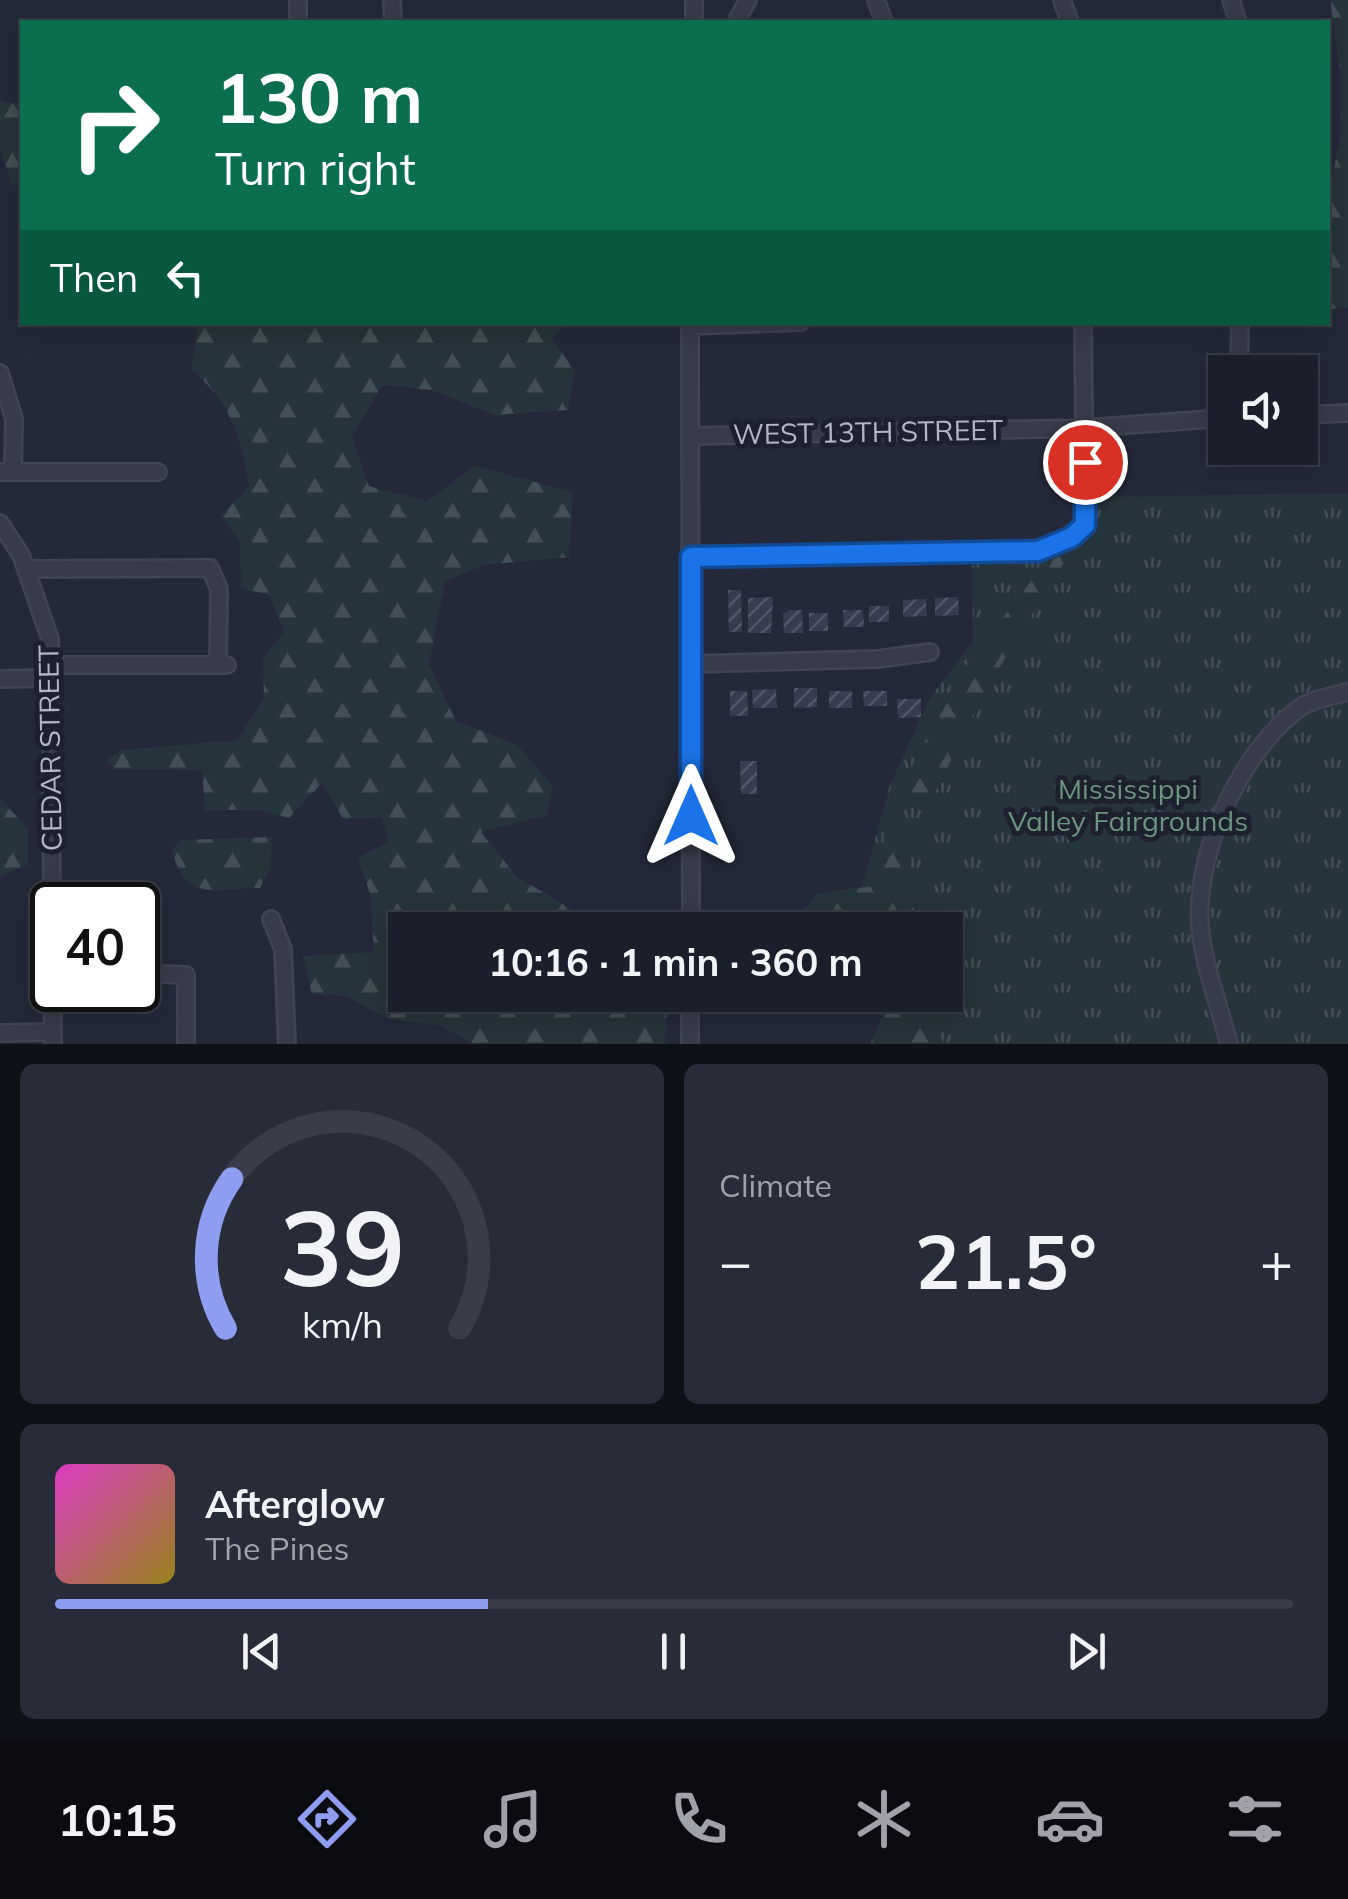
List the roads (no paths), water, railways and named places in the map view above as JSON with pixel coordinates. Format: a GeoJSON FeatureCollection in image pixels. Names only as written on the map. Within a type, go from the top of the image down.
{"type":"FeatureCollection","features":[{"type":"Feature","properties":{"kind":"street"},"geometry":{"type":"LineString","coordinates":[[690,325],[690,912]]}},
{"type":"Feature","properties":{"kind":"street"},"geometry":{"type":"LineString","coordinates":[[691,557],[1038,551],[1063,542],[1085,525],[1083,325]]}},
{"type":"Feature","properties":{"kind":"street"},"geometry":{"type":"LineString","coordinates":[[1240,325],[1240,355]]}},
{"type":"Feature","properties":{"kind":"street"},"geometry":{"type":"LineString","coordinates":[[0,373],[14,419],[6,472],[158,472]]}},
{"type":"Feature","properties":{"kind":"street"},"geometry":{"type":"LineString","coordinates":[[1318,414],[1348,413]]}},
{"type":"Feature","properties":{"kind":"street","name":"WEST 13TH STREET"},"geometry":{"type":"LineString","coordinates":[[690,436],[1086,428],[1208,419]]}},
{"type":"Feature","properties":{"kind":"street","name":"CEDAR STREET"},"geometry":{"type":"LineString","coordinates":[[0,523],[27,570],[50,639],[52,882]]}},
{"type":"Feature","properties":{"kind":"street"},"geometry":{"type":"LineString","coordinates":[[0,679],[51,672],[222,664],[219,589],[210,568],[27,570]]}},
{"type":"Feature","properties":{"kind":"street"},"geometry":{"type":"LineString","coordinates":[[692,664],[878,659],[930,652]]}},
{"type":"Feature","properties":{"kind":"street"},"geometry":{"type":"LineString","coordinates":[[1228,1044],[1200,926],[1200,886],[1211,842],[1253,752],[1300,706],[1348,692]]}},
{"type":"Feature","properties":{"kind":"street"},"geometry":{"type":"LineString","coordinates":[[272,919],[283,949],[287,1044]]}},
{"type":"Feature","properties":{"kind":"street"},"geometry":{"type":"LineString","coordinates":[[160,973],[186,975],[186,1044]]}},
{"type":"Feature","properties":{"kind":"street","name":"CEDAR STREET"},"geometry":{"type":"LineString","coordinates":[[52,1012],[52,1038]]}},
{"type":"Feature","properties":{"kind":"street"},"geometry":{"type":"LineString","coordinates":[[690,1012],[690,1044]]}},
{"type":"Feature","properties":{"kind":"street"},"geometry":{"type":"LineString","coordinates":[[0,1032],[52,1038]]}},
{"type":"Feature","properties":{"kind":"park label","name":"Mississippi Valley Fairgrounds"},"geometry":{"type":"Point","coordinates":[1128,805]}}]}
